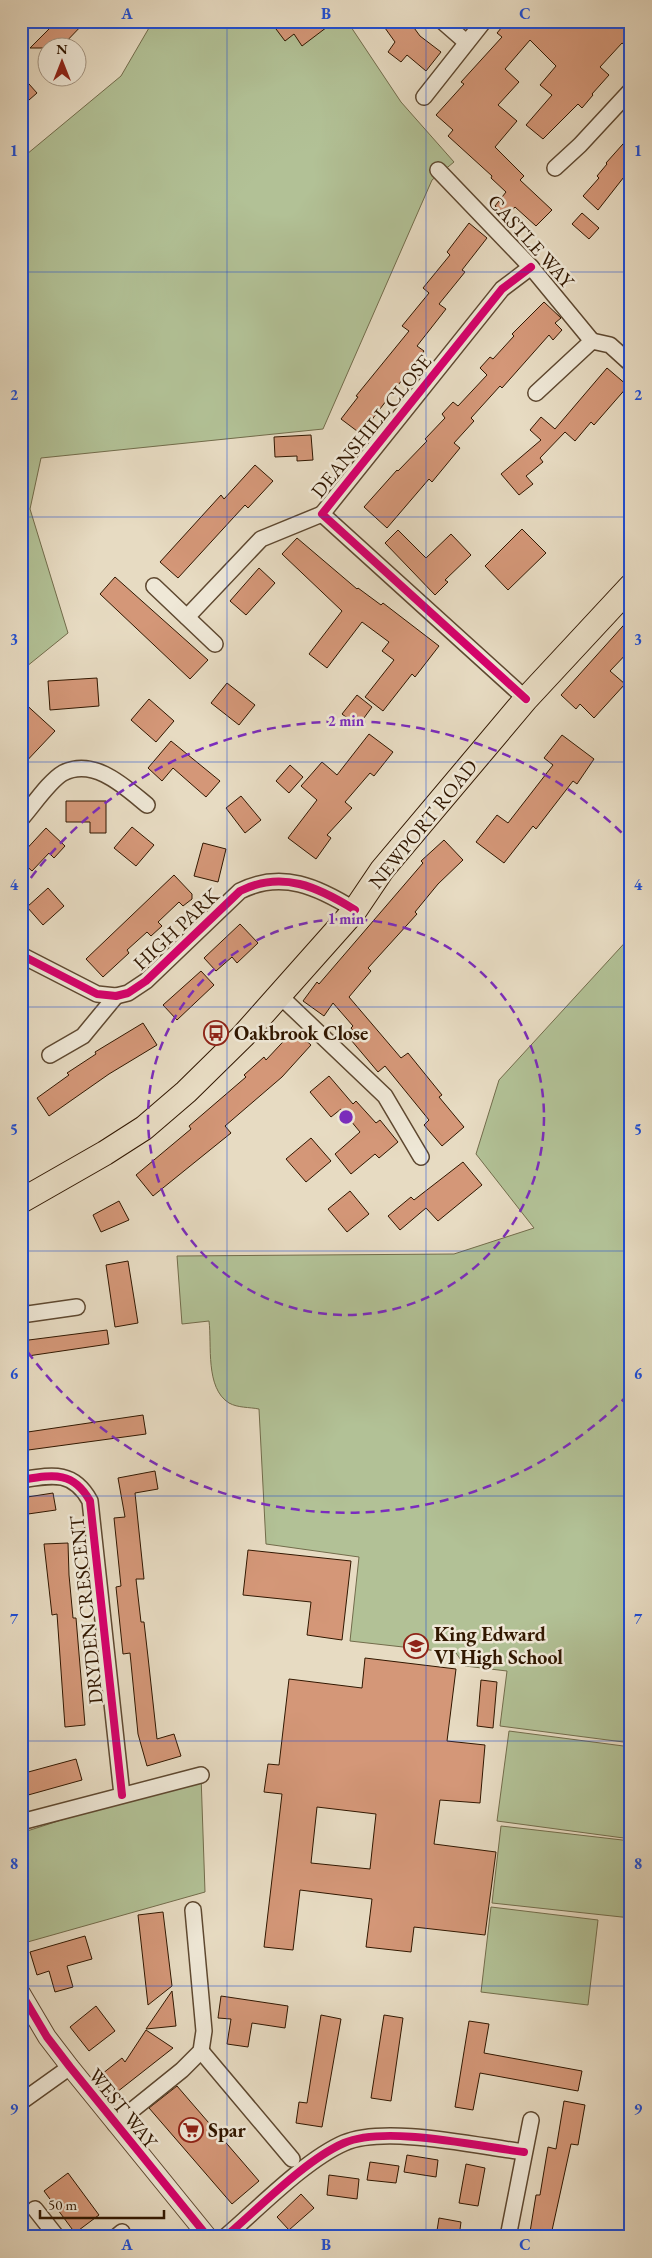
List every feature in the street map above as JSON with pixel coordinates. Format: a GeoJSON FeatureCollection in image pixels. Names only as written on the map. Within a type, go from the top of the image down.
{"type":"FeatureCollection","features":[{"type":"Feature","properties":{"kind":"highway","name":"NEWPORT ROAD"},"geometry":{"type":"LineString","coordinates":[[21,1201],[105,1153],[144,1128],[186,1092],[243,1036],[355,910],[382,870],[526,699],[631,586]]}},
{"type":"Feature","properties":{"kind":"street"},"geometry":{"type":"LineString","coordinates":[[442,21],[466,42]]}},
{"type":"Feature","properties":{"kind":"street"},"geometry":{"type":"LineString","coordinates":[[424,97],[484,21]]}},
{"type":"Feature","properties":{"kind":"street"},"geometry":{"type":"LineString","coordinates":[[555,168],[580,145],[631,90]]}},
{"type":"Feature","properties":{"kind":"street","name":"CASTLE WAY"},"geometry":{"type":"LineString","coordinates":[[438,170],[531,267],[592,341]]}},
{"type":"Feature","properties":{"kind":"street","name":"DEANSHILL CLOSE"},"geometry":{"type":"LineString","coordinates":[[187,617],[261,539],[322,514],[502,289],[531,267]]}},
{"type":"Feature","properties":{"kind":"street"},"geometry":{"type":"LineString","coordinates":[[536,394],[592,341],[610,345],[631,364]]}},
{"type":"Feature","properties":{"kind":"street","name":"DEANSHILL CLOSE"},"geometry":{"type":"LineString","coordinates":[[322,514],[526,699]]}},
{"type":"Feature","properties":{"kind":"street"},"geometry":{"type":"LineString","coordinates":[[154,586],[215,644]]}},
{"type":"Feature","properties":{"kind":"street"},"geometry":{"type":"LineString","coordinates":[[21,819],[62,774],[76,769],[91,769],[121,784],[147,805]]}},
{"type":"Feature","properties":{"kind":"street","name":"HIGH PARK"},"geometry":{"type":"LineString","coordinates":[[116,996],[128,994],[146,980],[240,891],[252,884],[267,881],[290,882],[308,886],[331,895],[355,910]]}},
{"type":"Feature","properties":{"kind":"street"},"geometry":{"type":"LineString","coordinates":[[21,955],[97,994],[116,996]]}},
{"type":"Feature","properties":{"kind":"street"},"geometry":{"type":"LineString","coordinates":[[279,995],[385,1096],[421,1157]]}},
{"type":"Feature","properties":{"kind":"street"},"geometry":{"type":"LineString","coordinates":[[50,1055],[83,1036],[116,996]]}},
{"type":"Feature","properties":{"kind":"street"},"geometry":{"type":"LineString","coordinates":[[21,1315],[77,1307]]}},
{"type":"Feature","properties":{"kind":"street","name":"DRYDEN CRESCENT"},"geometry":{"type":"LineString","coordinates":[[21,1480],[51,1475],[62,1476],[76,1483],[84,1490],[90,1501],[122,1795]]}},
{"type":"Feature","properties":{"kind":"street"},"geometry":{"type":"LineString","coordinates":[[21,1822],[200,1775]]}},
{"type":"Feature","properties":{"kind":"street"},"geometry":{"type":"LineString","coordinates":[[115,2124],[182,2070],[201,2051],[204,2031],[193,1910]]}},
{"type":"Feature","properties":{"kind":"street","name":"WEST WAY"},"geometry":{"type":"LineString","coordinates":[[21,1993],[47,2037],[115,2124],[208,2237]]}},
{"type":"Feature","properties":{"kind":"street"},"geometry":{"type":"LineString","coordinates":[[201,2051],[292,2159]]}},
{"type":"Feature","properties":{"kind":"street"},"geometry":{"type":"LineString","coordinates":[[21,2102],[70,2067]]}},
{"type":"Feature","properties":{"kind":"street"},"geometry":{"type":"LineString","coordinates":[[508,2237],[531,2120]]}},
{"type":"Feature","properties":{"kind":"street"},"geometry":{"type":"LineString","coordinates":[[225,2237],[325,2153],[346,2142],[371,2136],[398,2135],[524,2152]]}},
{"type":"Feature","properties":{"kind":"street"},"geometry":{"type":"LineString","coordinates":[[35,2209],[57,2237]]}},
{"type":"Feature","properties":{"kind":"green space"},"geometry":{"type":"Polygon","coordinates":[[[153,21],[347,21],[401,102],[454,162],[432,180],[323,429],[41,458],[30,509],[68,633],[21,671],[21,159],[121,76],[153,21]]]}},
{"type":"Feature","properties":{"kind":"green space"},"geometry":{"type":"Polygon","coordinates":[[[631,936],[631,1743],[500,1726],[507,1671],[465,1666],[456,1653],[350,1641],[359,1557],[266,1544],[259,1409],[232,1405],[221,1396],[216,1387],[211,1365],[209,1321],[182,1324],[177,1256],[454,1254],[534,1228],[476,1154],[499,1080],[631,936]]]}},
{"type":"Feature","properties":{"kind":"green space"},"geometry":{"type":"Polygon","coordinates":[[[509,1731],[631,1747],[631,1839],[497,1821],[509,1731]]]}},
{"type":"Feature","properties":{"kind":"green space"},"geometry":{"type":"Polygon","coordinates":[[[201,1775],[205,1892],[24,1943],[21,1937],[21,1833],[201,1775]]]}},
{"type":"Feature","properties":{"kind":"green space"},"geometry":{"type":"Polygon","coordinates":[[[501,1826],[631,1841],[631,1918],[492,1903],[501,1826]]]}},
{"type":"Feature","properties":{"kind":"green space"},"geometry":{"type":"Polygon","coordinates":[[[491,1907],[598,1920],[588,2005],[481,1992],[491,1907]]]}},
{"type":"Feature","properties":{"kind":"building"},"geometry":{"type":"Polygon","coordinates":[[[57,21],[86,21],[70,38],[40,38],[57,21]]]}},
{"type":"Feature","properties":{"kind":"building"},"geometry":{"type":"Polygon","coordinates":[[[270,21],[335,21],[302,46],[294,34],[285,41],[270,21]]]}},
{"type":"Feature","properties":{"kind":"building"},"geometry":{"type":"Polygon","coordinates":[[[380,21],[409,21],[420,36],[441,52],[426,71],[407,55],[401,62],[388,52],[395,42],[380,21]]]}},
{"type":"Feature","properties":{"kind":"building"},"geometry":{"type":"Polygon","coordinates":[[[507,21],[631,21],[631,50],[622,43],[600,67],[609,75],[593,95],[582,108],[578,104],[543,139],[526,125],[552,95],[540,85],[556,66],[530,40],[505,69],[519,82],[498,105],[517,121],[495,147],[524,176],[520,180],[552,210],[536,226],[515,207],[507,216],[495,206],[506,192],[491,178],[492,176],[448,136],[453,130],[436,115],[464,84],[461,82],[502,37],[497,33],[507,21]]]}},
{"type":"Feature","properties":{"kind":"building"},"geometry":{"type":"Polygon","coordinates":[[[38,40],[38,48],[30,48],[38,40]]]}},
{"type":"Feature","properties":{"kind":"building"},"geometry":{"type":"Polygon","coordinates":[[[21,75],[37,93],[21,107],[21,75]]]}},
{"type":"Feature","properties":{"kind":"building"},"geometry":{"type":"Polygon","coordinates":[[[631,135],[631,168],[598,210],[583,196],[599,178],[597,176],[606,163],[631,135]]]}},
{"type":"Feature","properties":{"kind":"building"},"geometry":{"type":"Polygon","coordinates":[[[582,213],[599,228],[589,239],[572,224],[582,213]]]}},
{"type":"Feature","properties":{"kind":"building"},"geometry":{"type":"Polygon","coordinates":[[[469,223],[487,238],[462,270],[465,272],[439,304],[446,309],[417,346],[424,351],[361,434],[341,419],[358,397],[356,396],[409,331],[402,326],[429,293],[423,288],[450,255],[447,252],[469,223]]]}},
{"type":"Feature","properties":{"kind":"building"},"geometry":{"type":"Polygon","coordinates":[[[544,302],[561,318],[555,323],[562,330],[553,340],[549,335],[502,388],[500,386],[471,418],[474,421],[454,443],[460,448],[432,482],[429,479],[387,528],[364,507],[397,470],[427,441],[425,439],[445,418],[442,414],[453,402],[458,406],[487,375],[480,368],[490,357],[493,359],[514,336],[512,334],[544,302]]]}},
{"type":"Feature","properties":{"kind":"building"},"geometry":{"type":"Polygon","coordinates":[[[607,368],[628,386],[594,425],[591,422],[575,441],[565,432],[540,458],[543,462],[526,476],[533,484],[519,495],[501,474],[541,440],[530,430],[541,417],[555,429],[607,368]]]}},
{"type":"Feature","properties":{"kind":"building"},"geometry":{"type":"Polygon","coordinates":[[[311,435],[313,460],[297,461],[297,456],[275,457],[274,437],[311,435]]]}},
{"type":"Feature","properties":{"kind":"building"},"geometry":{"type":"Polygon","coordinates":[[[255,465],[273,481],[248,508],[245,505],[178,578],[160,562],[221,495],[224,499],[255,465]]]}},
{"type":"Feature","properties":{"kind":"building"},"geometry":{"type":"Polygon","coordinates":[[[522,529],[546,553],[508,590],[485,566],[522,529]]]}},
{"type":"Feature","properties":{"kind":"building"},"geometry":{"type":"Polygon","coordinates":[[[398,530],[426,558],[451,534],[471,555],[445,580],[448,582],[435,595],[385,543],[398,530]]]}},
{"type":"Feature","properties":{"kind":"building"},"geometry":{"type":"Polygon","coordinates":[[[297,538],[357,589],[381,605],[383,603],[439,646],[415,677],[412,674],[383,711],[365,697],[394,660],[382,651],[389,642],[362,622],[327,668],[309,654],[342,611],[282,554],[297,538]]]}},
{"type":"Feature","properties":{"kind":"building"},"geometry":{"type":"Polygon","coordinates":[[[259,568],[275,583],[246,615],[230,601],[259,568]]]}},
{"type":"Feature","properties":{"kind":"building"},"geometry":{"type":"Polygon","coordinates":[[[115,577],[208,660],[190,679],[100,594],[115,577]]]}},
{"type":"Feature","properties":{"kind":"building"},"geometry":{"type":"Polygon","coordinates":[[[631,617],[631,649],[610,671],[625,684],[594,718],[580,704],[576,709],[561,695],[631,617]]]}},
{"type":"Feature","properties":{"kind":"building"},"geometry":{"type":"Polygon","coordinates":[[[97,678],[99,706],[50,710],[48,681],[97,678]]]}},
{"type":"Feature","properties":{"kind":"building"},"geometry":{"type":"Polygon","coordinates":[[[227,683],[255,705],[239,725],[211,703],[227,683]]]}},
{"type":"Feature","properties":{"kind":"building"},"geometry":{"type":"Polygon","coordinates":[[[357,695],[372,707],[358,726],[342,714],[357,695]]]}},
{"type":"Feature","properties":{"kind":"building"},"geometry":{"type":"Polygon","coordinates":[[[149,699],[174,721],[156,742],[131,720],[149,699]]]}},
{"type":"Feature","properties":{"kind":"building"},"geometry":{"type":"Polygon","coordinates":[[[21,700],[55,731],[21,767],[21,700]]]}},
{"type":"Feature","properties":{"kind":"building"},"geometry":{"type":"Polygon","coordinates":[[[369,734],[393,752],[374,776],[370,773],[345,802],[352,808],[327,835],[331,838],[316,859],[288,838],[317,800],[301,786],[322,762],[337,775],[369,734]]]}},
{"type":"Feature","properties":{"kind":"building"},"geometry":{"type":"Polygon","coordinates":[[[562,735],[594,759],[577,784],[573,781],[536,829],[533,826],[504,863],[476,842],[497,815],[508,823],[553,765],[544,758],[562,735]]]}},
{"type":"Feature","properties":{"kind":"building"},"geometry":{"type":"Polygon","coordinates":[[[171,741],[220,781],[206,797],[173,768],[162,781],[148,768],[171,741]]]}},
{"type":"Feature","properties":{"kind":"building"},"geometry":{"type":"Polygon","coordinates":[[[290,765],[303,777],[289,793],[276,781],[290,765]]]}},
{"type":"Feature","properties":{"kind":"building"},"geometry":{"type":"Polygon","coordinates":[[[241,796],[261,820],[245,833],[226,808],[241,796]]]}},
{"type":"Feature","properties":{"kind":"building"},"geometry":{"type":"Polygon","coordinates":[[[66,801],[106,801],[106,833],[90,833],[90,822],[66,822],[66,801]]]}},
{"type":"Feature","properties":{"kind":"building"},"geometry":{"type":"Polygon","coordinates":[[[132,827],[154,845],[136,866],[114,848],[132,827]]]}},
{"type":"Feature","properties":{"kind":"building"},"geometry":{"type":"Polygon","coordinates":[[[46,828],[65,846],[54,858],[49,853],[32,871],[21,861],[21,855],[46,828]]]}},
{"type":"Feature","properties":{"kind":"building"},"geometry":{"type":"Polygon","coordinates":[[[444,840],[463,860],[438,884],[415,912],[417,914],[368,968],[371,971],[349,997],[401,1058],[408,1053],[442,1095],[439,1097],[464,1127],[442,1146],[424,1125],[429,1120],[385,1066],[378,1072],[351,1040],[356,1035],[351,1028],[353,1026],[333,1003],[324,1016],[303,1001],[317,982],[319,984],[423,863],[421,861],[444,840]]]}},
{"type":"Feature","properties":{"kind":"building"},"geometry":{"type":"Polygon","coordinates":[[[203,843],[226,849],[218,882],[194,876],[203,843]]]}},
{"type":"Feature","properties":{"kind":"building"},"geometry":{"type":"Polygon","coordinates":[[[174,875],[192,894],[192,899],[183,906],[179,902],[158,922],[162,926],[151,936],[147,932],[127,950],[129,953],[103,977],[86,959],[174,875]]]}},
{"type":"Feature","properties":{"kind":"building"},"geometry":{"type":"Polygon","coordinates":[[[48,888],[64,906],[43,925],[27,907],[48,888]]]}},
{"type":"Feature","properties":{"kind":"building"},"geometry":{"type":"Polygon","coordinates":[[[240,924],[258,943],[237,963],[232,957],[216,971],[204,958],[240,924]]]}},
{"type":"Feature","properties":{"kind":"building"},"geometry":{"type":"Polygon","coordinates":[[[201,971],[214,985],[177,1020],[163,1005],[201,971]]]}},
{"type":"Feature","properties":{"kind":"building"},"geometry":{"type":"Polygon","coordinates":[[[143,1023],[157,1045],[109,1074],[49,1116],[37,1098],[69,1075],[67,1073],[96,1054],[95,1052],[143,1023]]]}},
{"type":"Feature","properties":{"kind":"building"},"geometry":{"type":"Polygon","coordinates":[[[294,1030],[311,1045],[282,1077],[225,1126],[231,1133],[153,1196],[136,1175],[191,1129],[189,1126],[246,1077],[244,1075],[264,1057],[266,1060],[294,1030]]]}},
{"type":"Feature","properties":{"kind":"building"},"geometry":{"type":"Polygon","coordinates":[[[329,1076],[353,1104],[356,1101],[376,1123],[380,1120],[398,1142],[379,1158],[375,1154],[351,1174],[335,1154],[360,1132],[341,1109],[331,1117],[310,1092],[329,1076]]]}},
{"type":"Feature","properties":{"kind":"building"},"geometry":{"type":"Polygon","coordinates":[[[311,1138],[331,1161],[306,1182],[286,1159],[311,1138]]]}},
{"type":"Feature","properties":{"kind":"building"},"geometry":{"type":"Polygon","coordinates":[[[463,1162],[482,1185],[438,1221],[426,1208],[400,1230],[388,1216],[411,1197],[414,1200],[463,1162]]]}},
{"type":"Feature","properties":{"kind":"building"},"geometry":{"type":"Polygon","coordinates":[[[350,1191],[369,1214],[347,1232],[328,1209],[350,1191]]]}},
{"type":"Feature","properties":{"kind":"building"},"geometry":{"type":"Polygon","coordinates":[[[119,1201],[129,1220],[101,1232],[93,1215],[119,1201]]]}},
{"type":"Feature","properties":{"kind":"building"},"geometry":{"type":"Polygon","coordinates":[[[128,1261],[138,1323],[115,1327],[106,1265],[128,1261]]]}},
{"type":"Feature","properties":{"kind":"building"},"geometry":{"type":"Polygon","coordinates":[[[107,1330],[109,1344],[21,1357],[21,1341],[107,1330]]]}},
{"type":"Feature","properties":{"kind":"building"},"geometry":{"type":"Polygon","coordinates":[[[143,1415],[146,1434],[21,1451],[21,1433],[143,1415]]]}},
{"type":"Feature","properties":{"kind":"building"},"geometry":{"type":"Polygon","coordinates":[[[155,1471],[158,1489],[135,1493],[144,1579],[136,1579],[141,1622],[144,1622],[157,1739],[174,1734],[181,1756],[147,1766],[138,1734],[130,1653],[123,1654],[116,1587],[121,1586],[114,1518],[125,1517],[118,1478],[155,1471]]]}},
{"type":"Feature","properties":{"kind":"building"},"geometry":{"type":"Polygon","coordinates":[[[53,1493],[56,1510],[21,1515],[21,1498],[53,1493]]]}},
{"type":"Feature","properties":{"kind":"building"},"geometry":{"type":"Polygon","coordinates":[[[68,1543],[73,1618],[76,1618],[85,1725],[65,1727],[57,1614],[52,1615],[44,1544],[68,1543]]]}},
{"type":"Feature","properties":{"kind":"building"},"geometry":{"type":"Polygon","coordinates":[[[248,1550],[351,1561],[342,1640],[307,1635],[311,1602],[243,1595],[248,1550]]]}},
{"type":"Feature","properties":{"kind":"building"},"geometry":{"type":"Polygon","coordinates":[[[365,1658],[456,1669],[447,1741],[485,1745],[480,1803],[440,1800],[434,1844],[496,1852],[485,1935],[414,1927],[411,1952],[366,1947],[372,1899],[300,1890],[293,1950],[264,1947],[282,1794],[264,1792],[268,1764],[279,1765],[289,1679],[362,1688],[365,1658]],[[317,1807],[311,1863],[370,1869],[376,1814],[317,1807]]]}},
{"type":"Feature","properties":{"kind":"building"},"geometry":{"type":"Polygon","coordinates":[[[481,1680],[497,1682],[493,1728],[477,1726],[481,1680]]]}},
{"type":"Feature","properties":{"kind":"building"},"geometry":{"type":"Polygon","coordinates":[[[76,1759],[82,1780],[21,1797],[21,1774],[76,1759]]]}},
{"type":"Feature","properties":{"kind":"building"},"geometry":{"type":"Polygon","coordinates":[[[163,1912],[172,1986],[148,2005],[138,1915],[163,1912]]]}},
{"type":"Feature","properties":{"kind":"building"},"geometry":{"type":"Polygon","coordinates":[[[85,1936],[92,1959],[67,1966],[73,1987],[55,1992],[49,1971],[37,1975],[30,1952],[85,1936]]]}},
{"type":"Feature","properties":{"kind":"building"},"geometry":{"type":"Polygon","coordinates":[[[172,1991],[176,2026],[146,2029],[172,1991]]]}},
{"type":"Feature","properties":{"kind":"building"},"geometry":{"type":"Polygon","coordinates":[[[221,1996],[288,2006],[285,2028],[252,2023],[248,2047],[227,2044],[231,2019],[218,2018],[221,1996]]]}},
{"type":"Feature","properties":{"kind":"building"},"geometry":{"type":"Polygon","coordinates":[[[96,2006],[115,2031],[89,2051],[70,2027],[96,2006]]]}},
{"type":"Feature","properties":{"kind":"building"},"geometry":{"type":"Polygon","coordinates":[[[321,2015],[341,2019],[322,2127],[296,2123],[299,2102],[307,2103],[321,2015]]]}},
{"type":"Feature","properties":{"kind":"building"},"geometry":{"type":"Polygon","coordinates":[[[384,2015],[403,2018],[391,2101],[371,2098],[384,2015]]]}},
{"type":"Feature","properties":{"kind":"building"},"geometry":{"type":"Polygon","coordinates":[[[469,2021],[489,2024],[484,2053],[582,2071],[578,2091],[480,2073],[473,2110],[455,2107],[469,2021]]]}},
{"type":"Feature","properties":{"kind":"building"},"geometry":{"type":"Polygon","coordinates":[[[146,2030],[173,2048],[117,2092],[102,2074],[122,2058],[125,2062],[146,2030]]]}},
{"type":"Feature","properties":{"kind":"building"},"geometry":{"type":"Polygon","coordinates":[[[177,2086],[259,2181],[232,2204],[149,2108],[177,2086]]]}},
{"type":"Feature","properties":{"kind":"building"},"geometry":{"type":"Polygon","coordinates":[[[564,2101],[585,2105],[578,2145],[571,2144],[551,2235],[530,2232],[536,2195],[540,2195],[548,2147],[556,2149],[564,2101]]]}},
{"type":"Feature","properties":{"kind":"building"},"geometry":{"type":"Polygon","coordinates":[[[407,2155],[438,2160],[436,2177],[404,2172],[407,2155]]]}},
{"type":"Feature","properties":{"kind":"building"},"geometry":{"type":"Polygon","coordinates":[[[370,2162],[399,2166],[396,2183],[367,2180],[370,2162]]]}},
{"type":"Feature","properties":{"kind":"building"},"geometry":{"type":"Polygon","coordinates":[[[466,2164],[485,2168],[478,2206],[459,2203],[466,2164]]]}},
{"type":"Feature","properties":{"kind":"building"},"geometry":{"type":"Polygon","coordinates":[[[68,2173],[99,2215],[75,2233],[44,2191],[68,2173]]]}},
{"type":"Feature","properties":{"kind":"building"},"geometry":{"type":"Polygon","coordinates":[[[329,2175],[359,2179],[357,2199],[327,2195],[329,2175]]]}},
{"type":"Feature","properties":{"kind":"building"},"geometry":{"type":"Polygon","coordinates":[[[301,2194],[314,2208],[289,2230],[277,2217],[301,2194]]]}},
{"type":"Feature","properties":{"kind":"building"},"geometry":{"type":"Polygon","coordinates":[[[439,2218],[461,2222],[459,2237],[436,2237],[439,2218]]]}},
{"type":"Feature","properties":{"kind":"cycle path"},"geometry":{"type":"LineString","coordinates":[[526,699],[322,514],[502,289],[531,267]]}},
{"type":"Feature","properties":{"kind":"cycle path"},"geometry":{"type":"LineString","coordinates":[[21,955],[97,994],[116,996],[128,993],[146,981],[240,891],[255,885],[270,882],[299,884],[327,894],[355,910]]}},
{"type":"Feature","properties":{"kind":"cycle path"},"geometry":{"type":"LineString","coordinates":[[21,1480],[52,1476],[69,1479],[83,1491],[90,1501],[122,1795]]}},
{"type":"Feature","properties":{"kind":"cycle path"},"geometry":{"type":"LineString","coordinates":[[21,1993],[47,2037],[208,2237]]}},
{"type":"Feature","properties":{"kind":"cycle path"},"geometry":{"type":"LineString","coordinates":[[225,2237],[298,2173],[344,2143],[362,2138],[407,2136],[524,2152]]}},
{"type":"Feature","properties":{"kind":"place","name":"Oakbrook Close"},"geometry":{"type":"Point","coordinates":[216,1033]}},
{"type":"Feature","properties":{"kind":"place","name":"King Edward VI High School"},"geometry":{"type":"Point","coordinates":[416,1646]}},
{"type":"Feature","properties":{"kind":"place","name":"Spar"},"geometry":{"type":"Point","coordinates":[191,2130]}}]}
